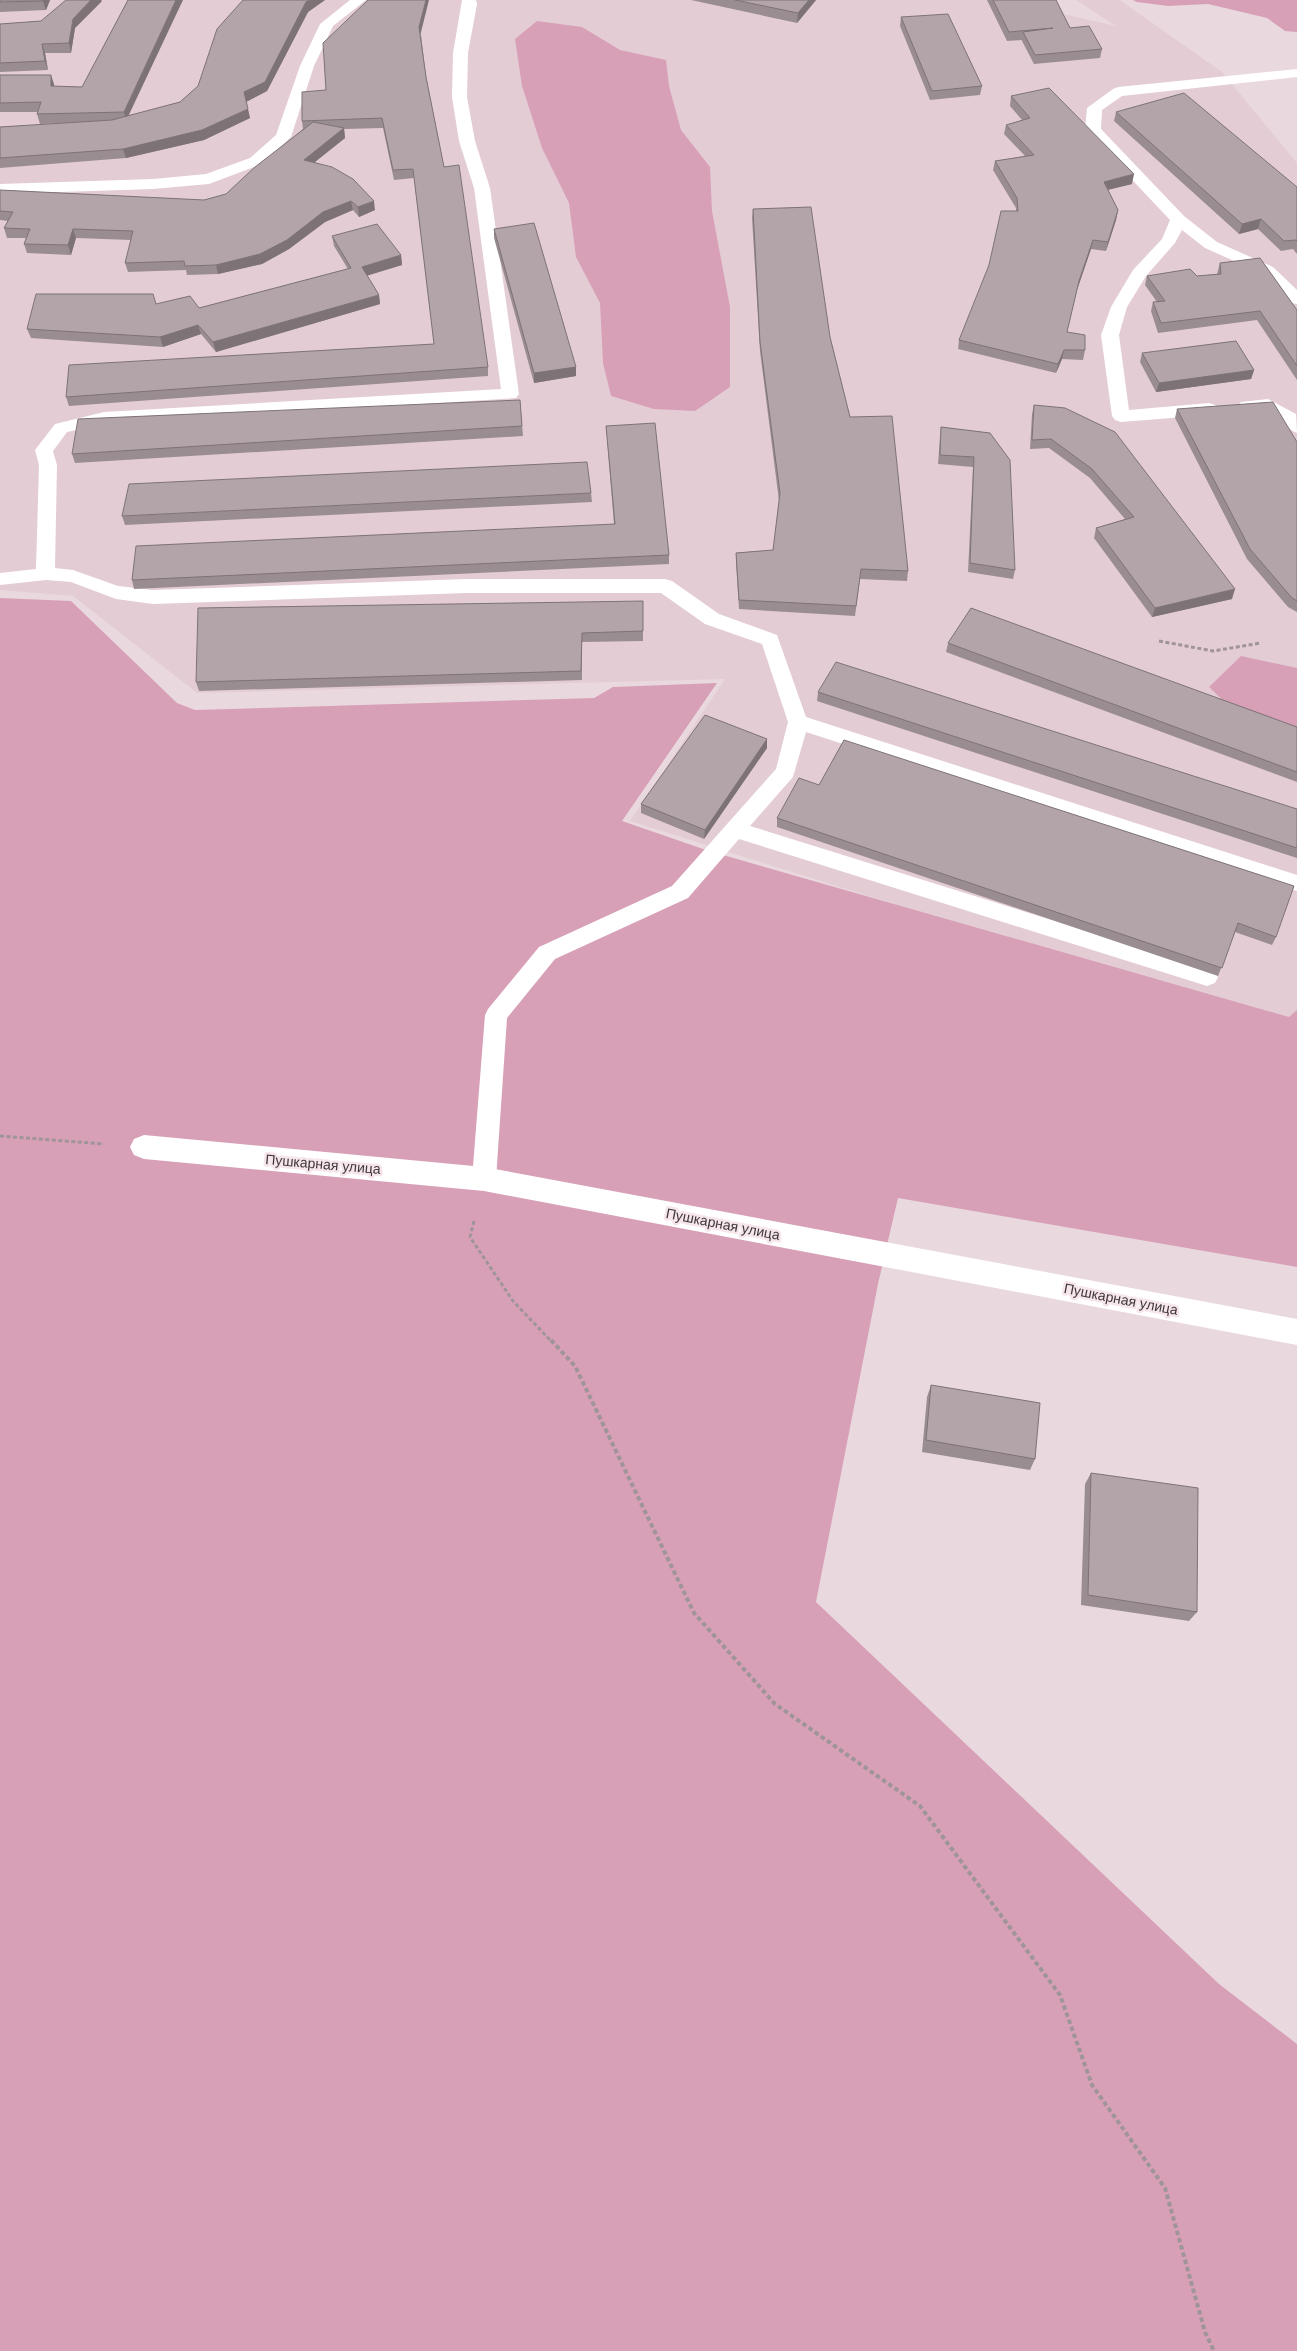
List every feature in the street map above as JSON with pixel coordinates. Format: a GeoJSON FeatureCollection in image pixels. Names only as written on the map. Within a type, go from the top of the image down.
{"type":"FeatureCollection","features":[{"type":"Feature","properties":{"kind":"street","name":"Пушкарная улица"},"geometry":{"type":"LineString","coordinates":[[144,1148],[484,1179],[1297,1332]]}},
{"type":"Feature","properties":{"kind":"lane"},"geometry":{"type":"LineString","coordinates":[[0,189],[154,184],[209,179],[256,161],[283,137],[306,66],[327,24],[359,0]]}},
{"type":"Feature","properties":{"kind":"lane"},"geometry":{"type":"LineString","coordinates":[[46,574],[45,534],[48,465],[44,450],[61,428],[104,418],[510,394],[482,188],[472,161],[461,116],[458,77],[462,37],[470,4],[469,0]]}},
{"type":"Feature","properties":{"kind":"lane"},"geometry":{"type":"LineString","coordinates":[[1297,73],[1118,92],[1095,108],[1093,130],[1178,219],[1212,246],[1267,270],[1297,299]]}},
{"type":"Feature","properties":{"kind":"lane"},"geometry":{"type":"LineString","coordinates":[[1178,219],[1168,240],[1139,274],[1119,307],[1110,335],[1121,416],[1268,405],[1290,418],[1297,427]]}},
{"type":"Feature","properties":{"kind":"lane"},"geometry":{"type":"LineString","coordinates":[[0,579],[46,574],[73,576],[116,592],[153,597],[466,586],[665,586],[712,619],[770,640],[798,722],[786,772],[737,830],[680,892],[547,953],[496,1015],[484,1179]]}},
{"type":"Feature","properties":{"kind":"lane"},"geometry":{"type":"LineString","coordinates":[[798,722],[1297,883]]}},
{"type":"Feature","properties":{"kind":"lane"},"geometry":{"type":"LineString","coordinates":[[737,830],[1207,978]]}},
{"type":"Feature","properties":{"kind":"path"},"geometry":{"type":"LineString","coordinates":[[1159,641],[1213,651],[1261,643]]}},
{"type":"Feature","properties":{"kind":"path"},"geometry":{"type":"LineString","coordinates":[[0,1136],[144,1148]]}},
{"type":"Feature","properties":{"kind":"path"},"geometry":{"type":"LineString","coordinates":[[484,1179],[470,1237],[513,1301],[575,1366],[694,1613],[775,1704],[920,1806],[1060,1994],[1092,2085],[1165,2188],[1205,2332],[1214,2351]]}},
{"type":"Feature","properties":{"kind":"shaded area"},"geometry":{"type":"Polygon","coordinates":[[[0,0],[1002,0],[1116,26],[1076,0],[1120,0],[1222,72],[1297,163],[1297,1031],[630,821],[725,679],[197,693],[73,596],[0,590],[0,0]]]}},
{"type":"Feature","properties":{"kind":"shaded area"},"geometry":{"type":"Polygon","coordinates":[[[1133,0],[1297,0],[1297,32],[1285,31],[1267,18],[1208,4],[1168,6],[1133,0]]]}},
{"type":"Feature","properties":{"kind":"shaded area"},"geometry":{"type":"Polygon","coordinates":[[[537,21],[582,27],[620,50],[666,60],[669,86],[681,130],[710,167],[712,211],[730,307],[730,387],[695,411],[654,409],[611,396],[603,363],[600,303],[576,257],[569,203],[542,148],[522,86],[515,39],[537,21]]]}},
{"type":"Feature","properties":{"kind":"shaded area"},"geometry":{"type":"Polygon","coordinates":[[[0,598],[71,601],[177,703],[195,710],[594,698],[613,687],[717,683],[622,821],[709,851],[1289,1017],[1297,1010],[1297,1267],[898,1198],[878,1284],[816,1602],[1219,1984],[1297,2044],[1297,2351],[0,2351],[0,598]]]}},
{"type":"Feature","properties":{"kind":"shaded area"},"geometry":{"type":"Polygon","coordinates":[[[1241,656],[1297,668],[1297,736],[1239,716],[1209,687],[1241,656]]]}},
{"type":"Feature","properties":{"kind":"building"},"geometry":{"type":"Polygon","coordinates":[[[0,0],[43,0],[43,1],[0,2],[0,0]]]}},
{"type":"Feature","properties":{"kind":"building"},"geometry":{"type":"Polygon","coordinates":[[[66,0],[91,0],[73,19],[69,43],[42,44],[45,61],[0,63],[0,24],[41,21],[66,0]]]}},
{"type":"Feature","properties":{"kind":"building"},"geometry":{"type":"Polygon","coordinates":[[[128,0],[176,0],[124,112],[37,114],[41,102],[0,103],[0,75],[51,75],[51,86],[82,87],[128,0]]]}},
{"type":"Feature","properties":{"kind":"building"},"geometry":{"type":"Polygon","coordinates":[[[243,0],[310,0],[306,2],[265,82],[244,92],[248,109],[202,130],[123,149],[0,158],[0,127],[112,120],[180,102],[198,86],[217,29],[243,0]]]}},
{"type":"Feature","properties":{"kind":"building"},"geometry":{"type":"Polygon","coordinates":[[[368,0],[426,0],[419,27],[426,77],[444,167],[459,165],[488,367],[66,397],[69,365],[434,344],[413,169],[393,170],[382,118],[302,121],[302,92],[326,90],[323,43],[368,0]]]}},
{"type":"Feature","properties":{"kind":"building"},"geometry":{"type":"Polygon","coordinates":[[[735,0],[809,0],[798,13],[735,0]]]}},
{"type":"Feature","properties":{"kind":"building"},"geometry":{"type":"Polygon","coordinates":[[[993,0],[1056,0],[1070,28],[1089,26],[1102,49],[1035,55],[1023,32],[1053,28],[1009,32],[993,0]]]}},
{"type":"Feature","properties":{"kind":"building"},"geometry":{"type":"Polygon","coordinates":[[[948,14],[982,86],[932,91],[901,17],[948,14]]]}},
{"type":"Feature","properties":{"kind":"building"},"geometry":{"type":"Polygon","coordinates":[[[1049,88],[1134,174],[1104,182],[1118,210],[1108,242],[1093,240],[1079,281],[1067,332],[1085,335],[1085,350],[1064,350],[1058,364],[959,340],[989,265],[1001,211],[1018,211],[1017,198],[995,161],[1034,155],[1006,125],[1030,118],[1011,96],[1049,88]]]}},
{"type":"Feature","properties":{"kind":"building"},"geometry":{"type":"Polygon","coordinates":[[[1184,93],[1297,187],[1297,241],[1284,241],[1261,219],[1242,224],[1116,112],[1184,93]]]}},
{"type":"Feature","properties":{"kind":"building"},"geometry":{"type":"Polygon","coordinates":[[[313,122],[344,128],[304,160],[332,167],[353,179],[374,201],[358,207],[351,201],[323,212],[287,240],[260,254],[216,265],[185,266],[184,261],[125,263],[133,231],[73,229],[68,245],[24,244],[30,229],[4,228],[13,212],[0,211],[0,190],[204,200],[226,194],[255,167],[313,122]]]}},
{"type":"Feature","properties":{"kind":"building"},"geometry":{"type":"Polygon","coordinates":[[[811,207],[830,337],[850,417],[892,416],[908,571],[861,569],[856,606],[739,600],[736,553],[773,550],[780,493],[760,342],[753,209],[811,207]]]}},
{"type":"Feature","properties":{"kind":"building"},"geometry":{"type":"Polygon","coordinates":[[[534,223],[576,367],[534,373],[494,229],[534,223]]]}},
{"type":"Feature","properties":{"kind":"building"},"geometry":{"type":"Polygon","coordinates":[[[377,224],[401,255],[362,267],[379,295],[213,342],[198,325],[160,337],[27,329],[36,294],[153,294],[156,304],[190,296],[199,308],[351,268],[332,236],[377,224]]]}},
{"type":"Feature","properties":{"kind":"building"},"geometry":{"type":"Polygon","coordinates":[[[1260,258],[1297,310],[1297,366],[1260,311],[1161,323],[1153,302],[1165,301],[1147,276],[1190,269],[1197,276],[1221,274],[1220,263],[1260,258]]]}},
{"type":"Feature","properties":{"kind":"building"},"geometry":{"type":"Polygon","coordinates":[[[1236,341],[1254,370],[1159,383],[1142,353],[1236,341]]]}},
{"type":"Feature","properties":{"kind":"building"},"geometry":{"type":"Polygon","coordinates":[[[520,400],[522,426],[72,454],[78,419],[520,400]]]}},
{"type":"Feature","properties":{"kind":"building"},"geometry":{"type":"Polygon","coordinates":[[[1273,402],[1297,442],[1297,601],[1292,598],[1250,549],[1177,409],[1273,402]]]}},
{"type":"Feature","properties":{"kind":"building"},"geometry":{"type":"Polygon","coordinates":[[[1034,405],[1065,408],[1115,432],[1235,589],[1155,608],[1096,528],[1134,517],[1092,469],[1051,439],[1032,440],[1034,405]]]}},
{"type":"Feature","properties":{"kind":"building"},"geometry":{"type":"Polygon","coordinates":[[[655,423],[669,555],[132,580],[136,546],[615,524],[606,426],[655,423]]]}},
{"type":"Feature","properties":{"kind":"building"},"geometry":{"type":"Polygon","coordinates":[[[941,427],[990,433],[1010,460],[1015,570],[970,563],[974,457],[940,455],[941,427]]]}},
{"type":"Feature","properties":{"kind":"building"},"geometry":{"type":"Polygon","coordinates":[[[587,462],[591,493],[122,516],[129,484],[587,462]]]}},
{"type":"Feature","properties":{"kind":"building"},"geometry":{"type":"Polygon","coordinates":[[[643,601],[643,631],[582,633],[581,671],[196,682],[198,608],[643,601]]]}},
{"type":"Feature","properties":{"kind":"building"},"geometry":{"type":"Polygon","coordinates":[[[971,608],[1297,727],[1297,772],[948,643],[971,608]]]}},
{"type":"Feature","properties":{"kind":"building"},"geometry":{"type":"Polygon","coordinates":[[[836,662],[1297,809],[1297,848],[818,692],[836,662]]]}},
{"type":"Feature","properties":{"kind":"building"},"geometry":{"type":"Polygon","coordinates":[[[705,715],[767,739],[705,830],[641,804],[705,715]]]}},
{"type":"Feature","properties":{"kind":"building"},"geometry":{"type":"Polygon","coordinates":[[[844,740],[1294,886],[1276,937],[1238,923],[1222,968],[777,818],[799,778],[819,785],[844,740]]]}},
{"type":"Feature","properties":{"kind":"building"},"geometry":{"type":"Polygon","coordinates":[[[931,1385],[1040,1403],[1035,1459],[926,1440],[931,1385]]]}},
{"type":"Feature","properties":{"kind":"building"},"geometry":{"type":"Polygon","coordinates":[[[1091,1473],[1198,1488],[1197,1612],[1088,1595],[1091,1473]]]}}]}
